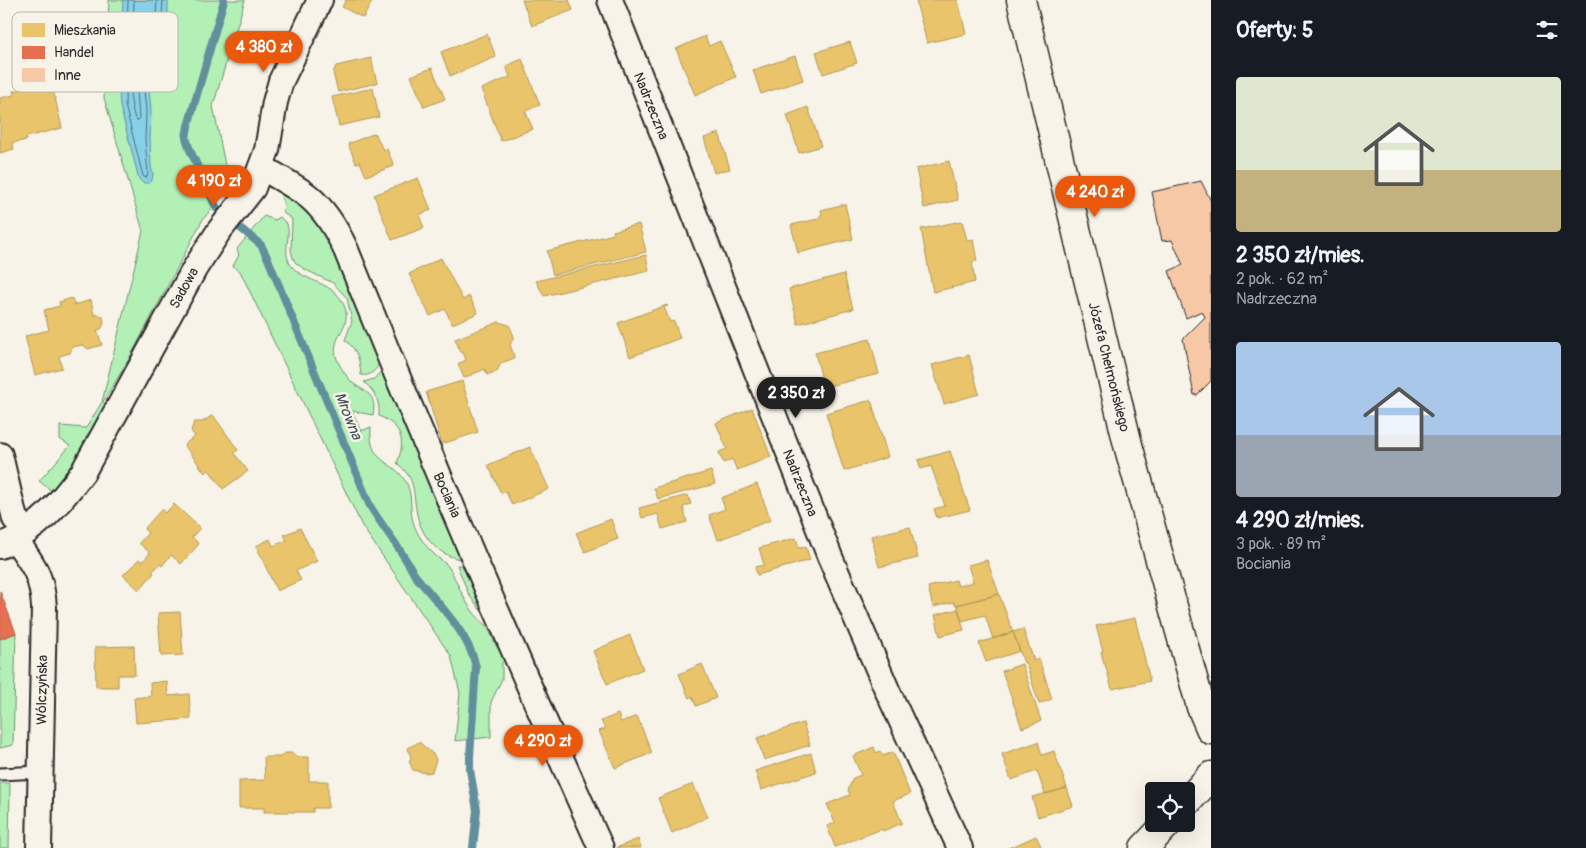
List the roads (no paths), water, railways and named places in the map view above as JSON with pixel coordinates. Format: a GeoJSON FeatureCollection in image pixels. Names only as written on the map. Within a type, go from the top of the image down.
{"type":"FeatureCollection","features":[{"type":"Feature","properties":{"kind":"street","name":"Sadowa"},"geometry":{"type":"LineString","coordinates":[[15,539],[42,522],[62,500],[82,472],[195,268],[219,231],[253,188],[267,150],[275,102],[281,81],[320,0]]}},
{"type":"Feature","properties":{"kind":"street","name":"Nadrzeczna"},"geometry":{"type":"LineString","coordinates":[[610,0],[830,557],[888,692],[960,848]]}},
{"type":"Feature","properties":{"kind":"street","name":"Józefa Chełmońskiego"},"geometry":{"type":"LineString","coordinates":[[1021,0],[1128,445],[1201,707],[1211,730]]}},
{"type":"Feature","properties":{"kind":"street","name":"Bociania"},"geometry":{"type":"LineString","coordinates":[[262,167],[309,197],[325,214],[340,237],[430,458],[509,639],[521,671],[601,848]]}},
{"type":"Feature","properties":{"kind":"street","name":"Wólczyńska"},"geometry":{"type":"LineString","coordinates":[[0,455],[15,519],[15,539],[38,572],[43,591],[38,848]]}},
{"type":"Feature","properties":{"kind":"street"},"geometry":{"type":"LineString","coordinates":[[1195,793],[1211,776]]}},
{"type":"Feature","properties":{"kind":"street"},"geometry":{"type":"LineString","coordinates":[[1144,848],[1159,832]]}},
{"type":"Feature","properties":{"kind":"lane"},"geometry":{"type":"LineString","coordinates":[[0,774],[40,772]]}},
{"type":"Feature","properties":{"kind":"water"},"geometry":{"type":"Polygon","coordinates":[[[123,0],[168,1],[168,12],[122,12],[123,0]]]}},
{"type":"Feature","properties":{"kind":"water"},"geometry":{"type":"Polygon","coordinates":[[[149,92],[151,167],[153,174],[152,180],[149,183],[143,183],[139,179],[120,106],[119,93],[149,92]]]}},
{"type":"Feature","properties":{"kind":"waterway","name":"Mrowna"},"geometry":{"type":"LineString","coordinates":[[224,0],[186,138],[217,209],[261,245],[370,506],[414,574],[459,629],[472,654],[476,667],[470,770],[477,810],[473,848]]}}]}
